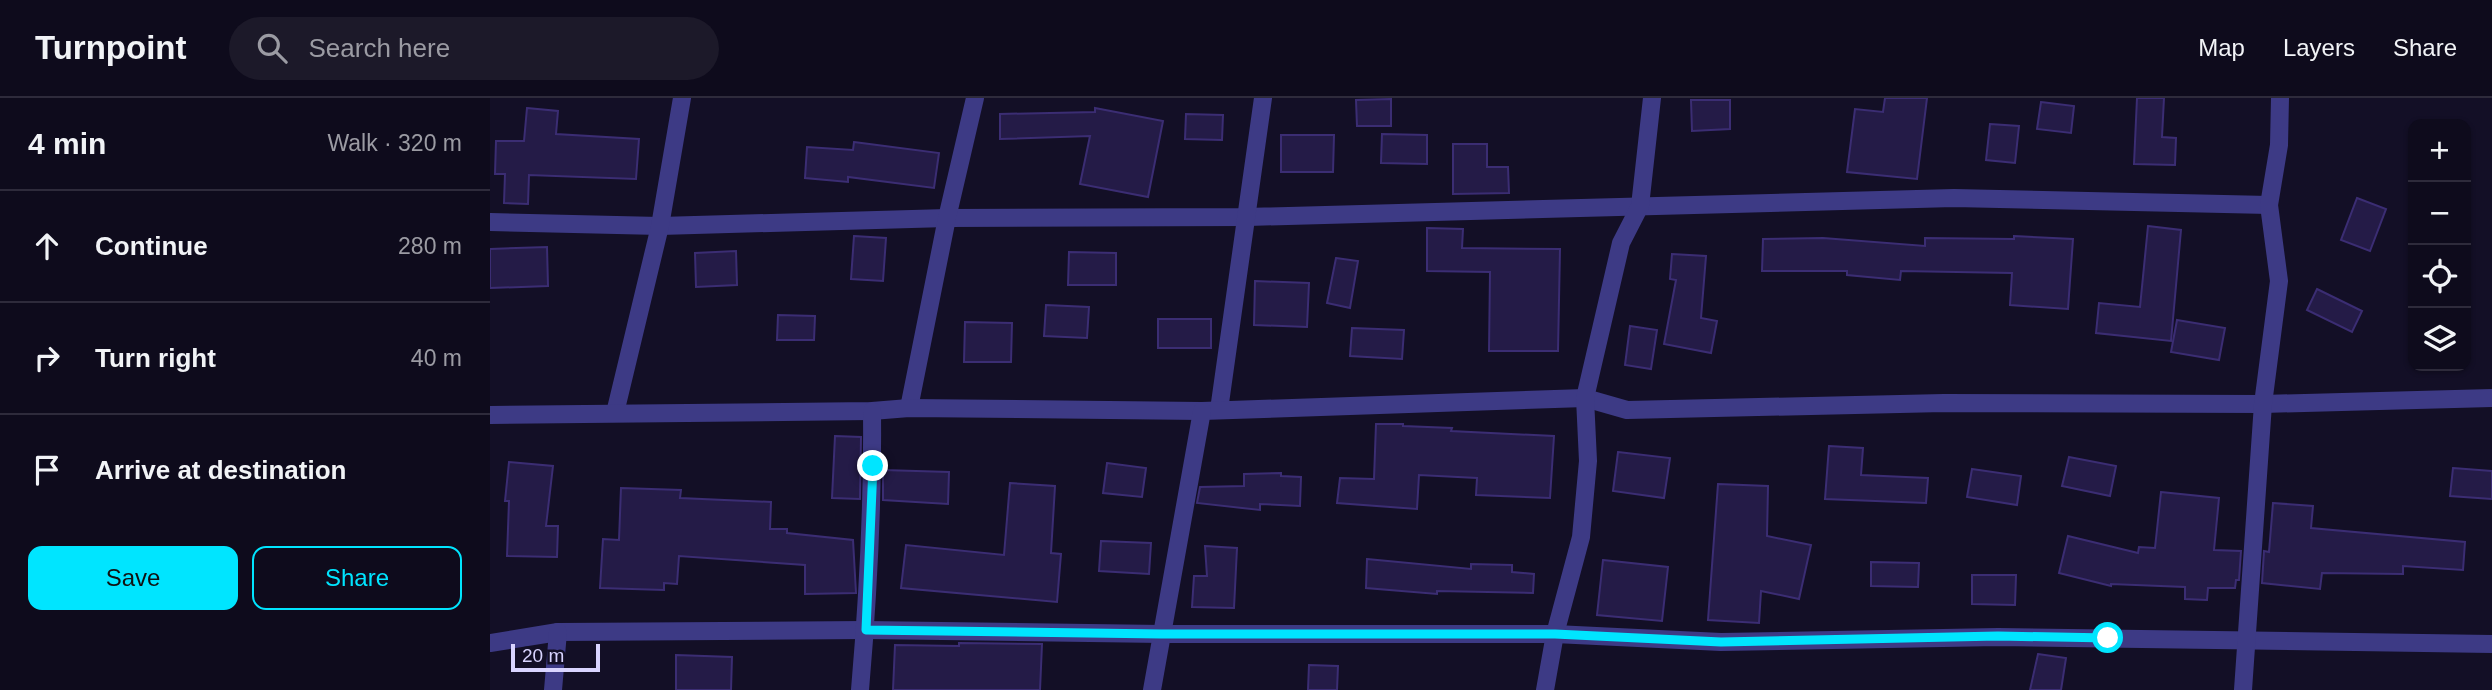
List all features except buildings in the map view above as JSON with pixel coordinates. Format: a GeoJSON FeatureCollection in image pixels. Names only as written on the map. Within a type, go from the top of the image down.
{"type":"FeatureCollection","features":[{"type":"Feature","properties":{"kind":"street"},"geometry":{"type":"LineString","coordinates":[[615,413],[660,226],[682,98]]}},
{"type":"Feature","properties":{"kind":"street"},"geometry":{"type":"LineString","coordinates":[[909,408],[947,218],[975,98]]}},
{"type":"Feature","properties":{"kind":"street"},"geometry":{"type":"LineString","coordinates":[[1152,690],[1161,634],[1211,410],[1248,217],[1263,98]]}},
{"type":"Feature","properties":{"kind":"street"},"geometry":{"type":"LineString","coordinates":[[1545,690],[1555,634],[1581,537],[1588,461],[1585,398],[1621,243],[1640,206],[1652,98]]}},
{"type":"Feature","properties":{"kind":"street"},"geometry":{"type":"LineString","coordinates":[[2244,690],[2263,404],[2279,281],[2269,205],[2279,145],[2280,98]]}},
{"type":"Feature","properties":{"kind":"street"},"geometry":{"type":"LineString","coordinates":[[490,222],[660,226],[947,218],[1248,217],[1954,198],[2269,205]]}},
{"type":"Feature","properties":{"kind":"street"},"geometry":{"type":"LineString","coordinates":[[490,415],[872,411],[909,408],[1211,410],[1585,398],[1627,410],[1944,403],[2263,404],[2492,398]]}},
{"type":"Feature","properties":{"kind":"street"},"geometry":{"type":"LineString","coordinates":[[860,690],[873,494],[872,411]]}},
{"type":"Feature","properties":{"kind":"street"},"geometry":{"type":"LineString","coordinates":[[490,643],[558,632],[866,630],[1161,634],[1555,634],[1721,642],[1998,636],[2492,644]]}},
{"type":"Feature","properties":{"kind":"street"},"geometry":{"type":"LineString","coordinates":[[553,690],[558,632]]}},
{"type":"Feature","properties":{"kind":"route"},"geometry":{"type":"LineString","coordinates":[[873,466],[866,630],[1161,634],[1555,634],[1721,642],[1998,636],[2108,638]]}}]}
